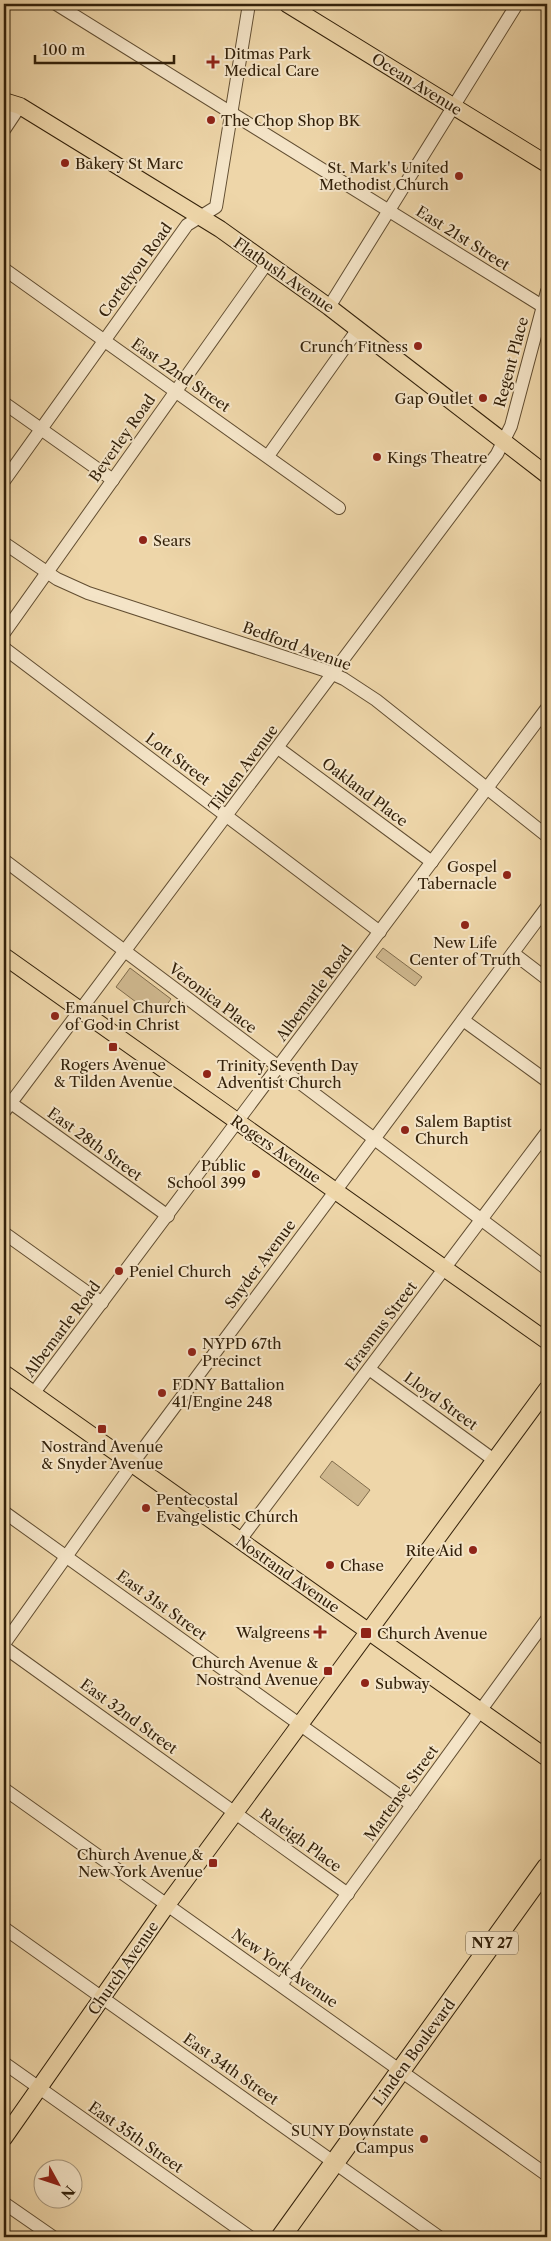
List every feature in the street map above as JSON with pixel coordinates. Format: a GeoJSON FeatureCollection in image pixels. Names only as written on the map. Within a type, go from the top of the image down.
{"type":"FeatureCollection","features":[{"type":"Feature","properties":{"kind":"highway","name":"Linden Boulevard"},"geometry":{"type":"LineString","coordinates":[[281,2237],[547,1867]]}},
{"type":"Feature","properties":{"kind":"main road","name":"Ocean Avenue"},"geometry":{"type":"LineString","coordinates":[[288,4],[547,164]]}},
{"type":"Feature","properties":{"kind":"main road","name":"Flatbush Avenue"},"geometry":{"type":"LineString","coordinates":[[4,101],[20,106],[200,217],[267,263],[358,328],[547,475]]}},
{"type":"Feature","properties":{"kind":"main road","name":"Rogers Avenue"},"geometry":{"type":"LineString","coordinates":[[4,956],[547,1341]]}},
{"type":"Feature","properties":{"kind":"main road","name":"Nostrand Avenue"},"geometry":{"type":"LineString","coordinates":[[4,1373],[547,1758]]}},
{"type":"Feature","properties":{"kind":"main road","name":"Church Avenue"},"geometry":{"type":"LineString","coordinates":[[4,2138],[168,1905],[547,1389]]}},
{"type":"Feature","properties":{"kind":"street","name":"East 21st Street"},"geometry":{"type":"LineString","coordinates":[[56,4],[545,307]]}},
{"type":"Feature","properties":{"kind":"street","name":"Cortelyou Road"},"geometry":{"type":"LineString","coordinates":[[4,481],[187,226],[216,207],[249,4]]}},
{"type":"Feature","properties":{"kind":"street"},"geometry":{"type":"LineString","coordinates":[[329,307],[517,4]]}},
{"type":"Feature","properties":{"kind":"street"},"geometry":{"type":"LineString","coordinates":[[4,130],[20,106]]}},
{"type":"Feature","properties":{"kind":"street","name":"Beverley Road"},"geometry":{"type":"LineString","coordinates":[[4,633],[267,263]]}},
{"type":"Feature","properties":{"kind":"street","name":"East 22nd Street"},"geometry":{"type":"LineString","coordinates":[[4,269],[339,508]]}},
{"type":"Feature","properties":{"kind":"street","name":"Regent Place"},"geometry":{"type":"LineString","coordinates":[[504,441],[511,426],[545,307],[547,291]]}},
{"type":"Feature","properties":{"kind":"street"},"geometry":{"type":"LineString","coordinates":[[268,456],[358,328]]}},
{"type":"Feature","properties":{"kind":"street"},"geometry":{"type":"LineString","coordinates":[[4,403],[113,480]]}},
{"type":"Feature","properties":{"kind":"street","name":"Tilden Avenue"},"geometry":{"type":"LineString","coordinates":[[6,1104],[80,1010],[334,674],[497,454],[504,441]]}},
{"type":"Feature","properties":{"kind":"street","name":"Bedford Avenue"},"geometry":{"type":"LineString","coordinates":[[4,543],[46,572],[88,593],[334,674],[376,700],[547,836]]}},
{"type":"Feature","properties":{"kind":"street","name":"Lott Street"},"geometry":{"type":"LineString","coordinates":[[4,648],[380,932]]}},
{"type":"Feature","properties":{"kind":"street","name":"Albemarle Road"},"geometry":{"type":"LineString","coordinates":[[34,1394],[547,708]]}},
{"type":"Feature","properties":{"kind":"street","name":"Oakland Place"},"geometry":{"type":"LineString","coordinates":[[278,748],[432,862]]}},
{"type":"Feature","properties":{"kind":"street","name":"Veronica Place"},"geometry":{"type":"LineString","coordinates":[[4,860],[547,1270]]}},
{"type":"Feature","properties":{"kind":"street","name":"Snyder Avenue"},"geometry":{"type":"LineString","coordinates":[[4,1645],[132,1464],[547,907]]}},
{"type":"Feature","properties":{"kind":"street"},"geometry":{"type":"LineString","coordinates":[[513,953],[547,979]]}},
{"type":"Feature","properties":{"kind":"street"},"geometry":{"type":"LineString","coordinates":[[463,1020],[547,1081]]}},
{"type":"Feature","properties":{"kind":"street","name":"East 28th Street"},"geometry":{"type":"LineString","coordinates":[[6,1104],[168,1216]]}},
{"type":"Feature","properties":{"kind":"street","name":"Erasmus Street"},"geometry":{"type":"LineString","coordinates":[[240,1540],[547,1132]]}},
{"type":"Feature","properties":{"kind":"street"},"geometry":{"type":"LineString","coordinates":[[4,1233],[102,1303]]}},
{"type":"Feature","properties":{"kind":"street","name":"Lloyd Street"},"geometry":{"type":"LineString","coordinates":[[369,1369],[494,1460]]}},
{"type":"Feature","properties":{"kind":"street","name":"East 31st Street"},"geometry":{"type":"LineString","coordinates":[[4,1512],[412,1805]]}},
{"type":"Feature","properties":{"kind":"street","name":"Martense Street"},"geometry":{"type":"LineString","coordinates":[[281,1985],[547,1619]]}},
{"type":"Feature","properties":{"kind":"street","name":"East 32nd Street"},"geometry":{"type":"LineString","coordinates":[[4,1645],[236,1812]]}},
{"type":"Feature","properties":{"kind":"street","name":"New York Avenue"},"geometry":{"type":"LineString","coordinates":[[4,1789],[547,2175]]}},
{"type":"Feature","properties":{"kind":"street","name":"Raleigh Place"},"geometry":{"type":"LineString","coordinates":[[236,1812],[348,1894]]}},
{"type":"Feature","properties":{"kind":"street","name":"East 34th Street"},"geometry":{"type":"LineString","coordinates":[[4,1928],[439,2237]]}},
{"type":"Feature","properties":{"kind":"street","name":"East 35th Street"},"geometry":{"type":"LineString","coordinates":[[4,2063],[250,2237]]}},
{"type":"Feature","properties":{"kind":"street"},"geometry":{"type":"LineString","coordinates":[[4,2203],[53,2237]]}},
{"type":"Feature","properties":{"kind":"shaded area"},"geometry":{"type":"Polygon","coordinates":[[[383,948],[422,977],[415,986],[376,957],[383,948]]]}},
{"type":"Feature","properties":{"kind":"shaded area"},"geometry":{"type":"Polygon","coordinates":[[[130,968],[171,999],[161,1013],[152,1006],[148,1011],[116,987],[130,968]]]}},
{"type":"Feature","properties":{"kind":"shaded area"},"geometry":{"type":"Polygon","coordinates":[[[332,1461],[370,1490],[358,1506],[320,1477],[332,1461]]]}},
{"type":"Feature","properties":{"kind":"place","name":"Ditmas Park Medical Care"},"geometry":{"type":"Point","coordinates":[213,62]}},
{"type":"Feature","properties":{"kind":"place","name":"The Chop Shop BK"},"geometry":{"type":"Point","coordinates":[211,120]}},
{"type":"Feature","properties":{"kind":"place","name":"Bakery St Marc"},"geometry":{"type":"Point","coordinates":[65,163]}},
{"type":"Feature","properties":{"kind":"place","name":"St. Mark's United Methodist Church"},"geometry":{"type":"Point","coordinates":[459,176]}},
{"type":"Feature","properties":{"kind":"place","name":"Crunch Fitness"},"geometry":{"type":"Point","coordinates":[418,346]}},
{"type":"Feature","properties":{"kind":"place","name":"Gap Outlet"},"geometry":{"type":"Point","coordinates":[483,398]}},
{"type":"Feature","properties":{"kind":"place","name":"Kings Theatre"},"geometry":{"type":"Point","coordinates":[377,457]}},
{"type":"Feature","properties":{"kind":"place","name":"Sears"},"geometry":{"type":"Point","coordinates":[143,540]}},
{"type":"Feature","properties":{"kind":"place","name":"Gospel Tabernacle"},"geometry":{"type":"Point","coordinates":[507,875]}},
{"type":"Feature","properties":{"kind":"place","name":"New Life Center of Truth"},"geometry":{"type":"Point","coordinates":[465,925]}},
{"type":"Feature","properties":{"kind":"place","name":"Emanuel Church of God in Christ"},"geometry":{"type":"Point","coordinates":[55,1016]}},
{"type":"Feature","properties":{"kind":"place","name":"Rogers Avenue & Tilden Avenue"},"geometry":{"type":"Point","coordinates":[113,1047]}},
{"type":"Feature","properties":{"kind":"place","name":"Trinity Seventh Day Adventist Church"},"geometry":{"type":"Point","coordinates":[207,1074]}},
{"type":"Feature","properties":{"kind":"place","name":"Salem Baptist Church"},"geometry":{"type":"Point","coordinates":[405,1130]}},
{"type":"Feature","properties":{"kind":"place","name":"Public School 399"},"geometry":{"type":"Point","coordinates":[256,1174]}},
{"type":"Feature","properties":{"kind":"place","name":"Peniel Church"},"geometry":{"type":"Point","coordinates":[119,1271]}},
{"type":"Feature","properties":{"kind":"place","name":"NYPD 67th Precinct"},"geometry":{"type":"Point","coordinates":[192,1352]}},
{"type":"Feature","properties":{"kind":"place","name":"FDNY Battalion 41/Engine 248"},"geometry":{"type":"Point","coordinates":[162,1393]}},
{"type":"Feature","properties":{"kind":"place","name":"Nostrand Avenue & Snyder Avenue"},"geometry":{"type":"Point","coordinates":[102,1429]}},
{"type":"Feature","properties":{"kind":"place","name":"Pentecostal Evangelistic Church"},"geometry":{"type":"Point","coordinates":[146,1508]}},
{"type":"Feature","properties":{"kind":"place","name":"Rite Aid"},"geometry":{"type":"Point","coordinates":[473,1550]}},
{"type":"Feature","properties":{"kind":"place","name":"Chase"},"geometry":{"type":"Point","coordinates":[330,1565]}},
{"type":"Feature","properties":{"kind":"place","name":"Walgreens"},"geometry":{"type":"Point","coordinates":[320,1632]}},
{"type":"Feature","properties":{"kind":"place","name":"Church Avenue"},"geometry":{"type":"Point","coordinates":[366,1633]}},
{"type":"Feature","properties":{"kind":"place","name":"Church Avenue & Nostrand Avenue"},"geometry":{"type":"Point","coordinates":[328,1671]}},
{"type":"Feature","properties":{"kind":"place","name":"Subway"},"geometry":{"type":"Point","coordinates":[365,1683]}},
{"type":"Feature","properties":{"kind":"place","name":"Church Avenue & New York Avenue"},"geometry":{"type":"Point","coordinates":[213,1863]}},
{"type":"Feature","properties":{"kind":"place","name":"SUNY Downstate Campus"},"geometry":{"type":"Point","coordinates":[424,2139]}}]}
